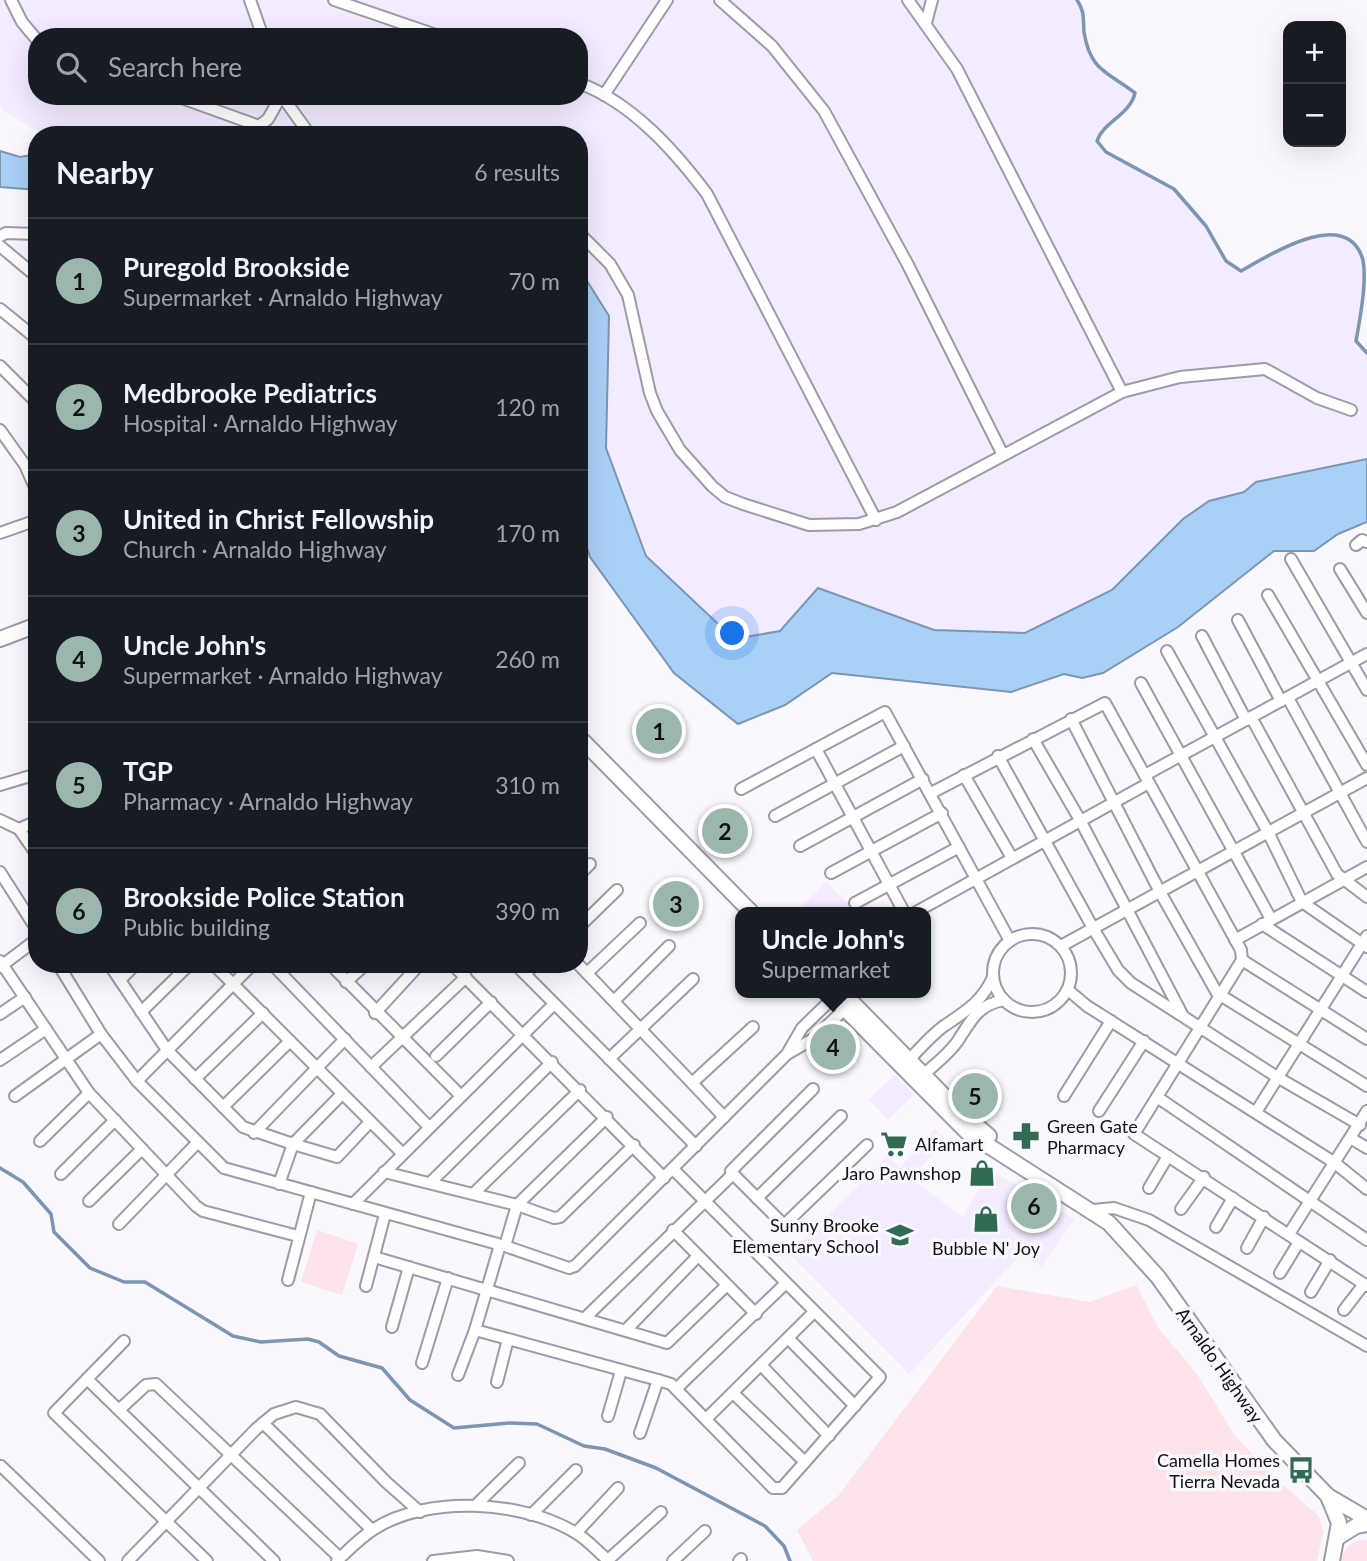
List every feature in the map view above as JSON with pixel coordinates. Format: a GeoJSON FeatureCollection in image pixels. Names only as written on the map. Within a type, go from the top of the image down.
{"type":"FeatureCollection","features":[{"type":"Feature","properties":{"kind":"main road"},"geometry":{"type":"LineString","coordinates":[[0,639],[28,628]]}},
{"type":"Feature","properties":{"kind":"main road"},"geometry":{"type":"LineString","coordinates":[[588,746],[746,907]]}},
{"type":"Feature","properties":{"kind":"main road"},"geometry":{"type":"LineString","coordinates":[[671,829],[757,907]]}},
{"type":"Feature","properties":{"kind":"main road","name":"Arnaldo Highway"},"geometry":{"type":"LineString","coordinates":[[840,998],[920,1078],[974,1125],[1087,1206],[1128,1241],[1158,1277],[1246,1405],[1301,1471],[1328,1496],[1367,1519]]}},
{"type":"Feature","properties":{"kind":"main road"},"geometry":{"type":"LineString","coordinates":[[1328,1496],[1339,1522],[1332,1561]]}},
{"type":"Feature","properties":{"kind":"main road"},"geometry":{"type":"LineString","coordinates":[[1337,1538],[1356,1526],[1367,1524]]}},
{"type":"Feature","properties":{"kind":"street"},"geometry":{"type":"LineString","coordinates":[[11,0],[28,29]]}},
{"type":"Feature","properties":{"kind":"street"},"geometry":{"type":"LineString","coordinates":[[250,0],[260,28]]}},
{"type":"Feature","properties":{"kind":"street"},"geometry":{"type":"LineString","coordinates":[[334,0],[416,28]]}},
{"type":"Feature","properties":{"kind":"street"},"geometry":{"type":"LineString","coordinates":[[604,95],[667,0]]}},
{"type":"Feature","properties":{"kind":"street"},"geometry":{"type":"LineString","coordinates":[[719,0],[772,46],[824,111],[908,265],[1003,455]]}},
{"type":"Feature","properties":{"kind":"street"},"geometry":{"type":"LineString","coordinates":[[908,0],[957,69],[1122,391]]}},
{"type":"Feature","properties":{"kind":"street"},"geometry":{"type":"LineString","coordinates":[[926,23],[932,0]]}},
{"type":"Feature","properties":{"kind":"street"},"geometry":{"type":"LineString","coordinates":[[588,87],[604,95],[646,125],[674,153],[707,194],[876,520]]}},
{"type":"Feature","properties":{"kind":"street"},"geometry":{"type":"LineString","coordinates":[[201,105],[258,126],[268,119],[277,105]]}},
{"type":"Feature","properties":{"kind":"street"},"geometry":{"type":"LineString","coordinates":[[288,105],[304,126]]}},
{"type":"Feature","properties":{"kind":"street"},"geometry":{"type":"LineString","coordinates":[[0,236],[6,233],[28,234]]}},
{"type":"Feature","properties":{"kind":"street"},"geometry":{"type":"LineString","coordinates":[[588,242],[610,264],[628,296],[650,393],[657,411],[680,450],[725,497],[794,522],[835,527],[876,520],[897,512],[1122,391],[1171,378],[1265,369],[1329,404],[1351,410]]}},
{"type":"Feature","properties":{"kind":"street"},"geometry":{"type":"LineString","coordinates":[[0,246],[28,269]]}},
{"type":"Feature","properties":{"kind":"street"},"geometry":{"type":"LineString","coordinates":[[0,309],[28,331]]}},
{"type":"Feature","properties":{"kind":"street"},"geometry":{"type":"LineString","coordinates":[[0,366],[28,394]]}},
{"type":"Feature","properties":{"kind":"street"},"geometry":{"type":"LineString","coordinates":[[0,430],[28,472]]}},
{"type":"Feature","properties":{"kind":"street"},"geometry":{"type":"LineString","coordinates":[[1,532],[28,523]]}},
{"type":"Feature","properties":{"kind":"street"},"geometry":{"type":"LineString","coordinates":[[1290,559],[1367,690]]}},
{"type":"Feature","properties":{"kind":"street"},"geometry":{"type":"LineString","coordinates":[[1340,569],[1367,613]]}},
{"type":"Feature","properties":{"kind":"street"},"geometry":{"type":"LineString","coordinates":[[1268,595],[1367,765]]}},
{"type":"Feature","properties":{"kind":"street"},"geometry":{"type":"LineString","coordinates":[[1238,620],[1367,842]]}},
{"type":"Feature","properties":{"kind":"street"},"geometry":{"type":"LineString","coordinates":[[1202,636],[1342,880],[1367,897]]}},
{"type":"Feature","properties":{"kind":"street"},"geometry":{"type":"LineString","coordinates":[[1167,651],[1268,832],[1302,902],[1365,942],[1256,1112]]}},
{"type":"Feature","properties":{"kind":"street"},"geometry":{"type":"LineString","coordinates":[[925,907],[1114,801],[1180,757],[1367,654]]}},
{"type":"Feature","properties":{"kind":"street"},"geometry":{"type":"LineString","coordinates":[[1141,683],[1233,851],[1267,922],[1367,992]]}},
{"type":"Feature","properties":{"kind":"street"},"geometry":{"type":"LineString","coordinates":[[931,793],[1101,703],[1108,705],[1235,940],[1242,960],[1367,1039]]}},
{"type":"Feature","properties":{"kind":"street"},"geometry":{"type":"LineString","coordinates":[[740,789],[884,712],[931,793],[1010,941]]}},
{"type":"Feature","properties":{"kind":"street"},"geometry":{"type":"LineString","coordinates":[[1071,719],[1160,892],[1220,996],[1367,1086]]}},
{"type":"Feature","properties":{"kind":"street"},"geometry":{"type":"LineString","coordinates":[[1033,739],[1080,820],[1184,1018]]}},
{"type":"Feature","properties":{"kind":"street"},"geometry":{"type":"LineString","coordinates":[[775,816],[904,746]]}},
{"type":"Feature","properties":{"kind":"street"},"geometry":{"type":"LineString","coordinates":[[816,749],[901,907]]}},
{"type":"Feature","properties":{"kind":"street"},"geometry":{"type":"LineString","coordinates":[[998,757],[1118,970],[1131,983],[1184,1018],[1277,1077],[1360,1125]]}},
{"type":"Feature","properties":{"kind":"street"},"geometry":{"type":"LineString","coordinates":[[964,775],[1012,858]]}},
{"type":"Feature","properties":{"kind":"street"},"geometry":{"type":"LineString","coordinates":[[0,785],[28,777]]}},
{"type":"Feature","properties":{"kind":"street"},"geometry":{"type":"LineString","coordinates":[[1061,946],[1367,778]]}},
{"type":"Feature","properties":{"kind":"street"},"geometry":{"type":"LineString","coordinates":[[800,846],[923,779]]}},
{"type":"Feature","properties":{"kind":"street"},"geometry":{"type":"LineString","coordinates":[[831,873],[942,813]]}},
{"type":"Feature","properties":{"kind":"street"},"geometry":{"type":"LineString","coordinates":[[0,820],[19,829],[28,842]]}},
{"type":"Feature","properties":{"kind":"street"},"geometry":{"type":"LineString","coordinates":[[19,829],[28,825]]}},
{"type":"Feature","properties":{"kind":"street"},"geometry":{"type":"LineString","coordinates":[[855,903],[959,847]]}},
{"type":"Feature","properties":{"kind":"street"},"geometry":{"type":"LineString","coordinates":[[1235,940],[1367,867]]}},
{"type":"Feature","properties":{"kind":"street"},"geometry":{"type":"LineString","coordinates":[[0,872],[28,916]]}},
{"type":"Feature","properties":{"kind":"street"},"geometry":{"type":"LineString","coordinates":[[588,918],[617,890]]}},
{"type":"Feature","properties":{"kind":"street"},"geometry":{"type":"LineString","coordinates":[[588,964],[640,923]]}},
{"type":"Feature","properties":{"kind":"street"},"geometry":{"type":"LineString","coordinates":[[905,1063],[944,1026],[961,1017],[985,995],[993,977],[997,957],[1010,941],[1031,934],[1053,939],[1061,946],[1072,972],[1068,990],[1050,1008],[1038,1012],[1014,1008],[1004,1000],[993,977]]}},
{"type":"Feature","properties":{"kind":"street"},"geometry":{"type":"LineString","coordinates":[[28,945],[1,964],[89,1093],[203,1211],[298,1237]]}},
{"type":"Feature","properties":{"kind":"street"},"geometry":{"type":"LineString","coordinates":[[614,1000],[669,946]]}},
{"type":"Feature","properties":{"kind":"street"},"geometry":{"type":"LineString","coordinates":[[1242,960],[1134,1134],[1204,1177],[1365,1285],[1344,1310]]}},
{"type":"Feature","properties":{"kind":"street"},"geometry":{"type":"LineString","coordinates":[[64,973],[101,1034],[137,1081],[224,1168],[502,1246],[569,1268],[575,1266],[787,1054],[802,1028],[840,998]]}},
{"type":"Feature","properties":{"kind":"street"},"geometry":{"type":"LineString","coordinates":[[116,973],[167,1050],[243,1127],[254,1133],[337,1157],[370,1122]]}},
{"type":"Feature","properties":{"kind":"street"},"geometry":{"type":"LineString","coordinates":[[120,980],[127,973]]}},
{"type":"Feature","properties":{"kind":"street"},"geometry":{"type":"LineString","coordinates":[[141,1012],[181,973]]}},
{"type":"Feature","properties":{"kind":"street"},"geometry":{"type":"LineString","coordinates":[[222,973],[402,1153]]}},
{"type":"Feature","properties":{"kind":"street"},"geometry":{"type":"LineString","coordinates":[[137,1081],[244,973]]}},
{"type":"Feature","properties":{"kind":"street"},"geometry":{"type":"LineString","coordinates":[[281,973],[429,1127]]}},
{"type":"Feature","properties":{"kind":"street"},"geometry":{"type":"LineString","coordinates":[[338,973],[375,1013],[461,1096]]}},
{"type":"Feature","properties":{"kind":"street"},"geometry":{"type":"LineString","coordinates":[[346,982],[356,973]]}},
{"type":"Feature","properties":{"kind":"street"},"geometry":{"type":"LineString","coordinates":[[375,1013],[412,973]]}},
{"type":"Feature","properties":{"kind":"street"},"geometry":{"type":"LineString","coordinates":[[462,973],[607,1117],[664,1178]]}},
{"type":"Feature","properties":{"kind":"street"},"geometry":{"type":"LineString","coordinates":[[588,973],[724,1117]]}},
{"type":"Feature","properties":{"kind":"street"},"geometry":{"type":"LineString","coordinates":[[525,974],[696,1146]]}},
{"type":"Feature","properties":{"kind":"street"},"geometry":{"type":"LineString","coordinates":[[371,1067],[466,977]]}},
{"type":"Feature","properties":{"kind":"street"},"geometry":{"type":"LineString","coordinates":[[609,1059],[693,978]]}},
{"type":"Feature","properties":{"kind":"street"},"geometry":{"type":"LineString","coordinates":[[1068,990],[1111,1021],[1335,1163],[1367,1189]]}},
{"type":"Feature","properties":{"kind":"street"},"geometry":{"type":"LineString","coordinates":[[0,1014],[25,997]]}},
{"type":"Feature","properties":{"kind":"street"},"geometry":{"type":"LineString","coordinates":[[920,1078],[959,1040],[966,1023],[989,1003],[1004,1000]]}},
{"type":"Feature","properties":{"kind":"street"},"geometry":{"type":"LineString","coordinates":[[436,1056],[491,1002]]}},
{"type":"Feature","properties":{"kind":"street"},"geometry":{"type":"LineString","coordinates":[[353,1204],[554,1004]]}},
{"type":"Feature","properties":{"kind":"street"},"geometry":{"type":"LineString","coordinates":[[195,1079],[263,1013]]}},
{"type":"Feature","properties":{"kind":"street"},"geometry":{"type":"LineString","coordinates":[[1064,1096],[1111,1021]]}},
{"type":"Feature","properties":{"kind":"street"},"geometry":{"type":"LineString","coordinates":[[692,1083],[753,1027]]}},
{"type":"Feature","properties":{"kind":"street"},"geometry":{"type":"LineString","coordinates":[[0,1060],[46,1029]]}},
{"type":"Feature","properties":{"kind":"street"},"geometry":{"type":"LineString","coordinates":[[15,1096],[101,1034]]}},
{"type":"Feature","properties":{"kind":"street"},"geometry":{"type":"LineString","coordinates":[[254,1133],[345,1039]]}},
{"type":"Feature","properties":{"kind":"street"},"geometry":{"type":"LineString","coordinates":[[223,1107],[290,1041]]}},
{"type":"Feature","properties":{"kind":"street"},"geometry":{"type":"LineString","coordinates":[[1099,1111],[1144,1041]]}},
{"type":"Feature","properties":{"kind":"street"},"geometry":{"type":"LineString","coordinates":[[431,1182],[552,1062]]}},
{"type":"Feature","properties":{"kind":"street"},"geometry":{"type":"LineString","coordinates":[[813,1089],[731,1171],[733,1174],[784,1225],[867,1145]]}},
{"type":"Feature","properties":{"kind":"street"},"geometry":{"type":"LineString","coordinates":[[474,1193],[580,1090]]}},
{"type":"Feature","properties":{"kind":"street"},"geometry":{"type":"LineString","coordinates":[[40,1141],[89,1093]]}},
{"type":"Feature","properties":{"kind":"street"},"geometry":{"type":"LineString","coordinates":[[279,1184],[293,1144],[342,1094]]}},
{"type":"Feature","properties":{"kind":"street"},"geometry":{"type":"LineString","coordinates":[[1157,1097],[1367,1240]]}},
{"type":"Feature","properties":{"kind":"street"},"geometry":{"type":"LineString","coordinates":[[1280,1273],[1311,1202],[1367,1111]]}},
{"type":"Feature","properties":{"kind":"street"},"geometry":{"type":"LineString","coordinates":[[757,1198],[841,1116]]}},
{"type":"Feature","properties":{"kind":"street"},"geometry":{"type":"LineString","coordinates":[[458,1375],[517,1205],[607,1117]]}},
{"type":"Feature","properties":{"kind":"street"},"geometry":{"type":"LineString","coordinates":[[61,1174],[115,1120]]}},
{"type":"Feature","properties":{"kind":"street"},"geometry":{"type":"LineString","coordinates":[[1352,1139],[1367,1148]]}},
{"type":"Feature","properties":{"kind":"street"},"geometry":{"type":"LineString","coordinates":[[119,1224],[197,1143]]}},
{"type":"Feature","properties":{"kind":"street"},"geometry":{"type":"LineString","coordinates":[[384,1172],[560,1217],[634,1145]]}},
{"type":"Feature","properties":{"kind":"street"},"geometry":{"type":"LineString","coordinates":[[89,1201],[142,1149]]}},
{"type":"Feature","properties":{"kind":"street"},"geometry":{"type":"LineString","coordinates":[[1149,1188],[1168,1156]]}},
{"type":"Feature","properties":{"kind":"street"},"geometry":{"type":"LineString","coordinates":[[475,1330],[658,1380],[677,1388],[773,1488],[782,1488],[880,1377],[673,1169]]}},
{"type":"Feature","properties":{"kind":"street"},"geometry":{"type":"LineString","coordinates":[[586,1317],[733,1174]]}},
{"type":"Feature","properties":{"kind":"street"},"geometry":{"type":"LineString","coordinates":[[1181,1209],[1204,1177]]}},
{"type":"Feature","properties":{"kind":"street"},"geometry":{"type":"LineString","coordinates":[[288,1280],[311,1192]]}},
{"type":"Feature","properties":{"kind":"street"},"geometry":{"type":"LineString","coordinates":[[1216,1227],[1233,1198]]}},
{"type":"Feature","properties":{"kind":"street"},"geometry":{"type":"LineString","coordinates":[[1087,1206],[1114,1208],[1149,1220],[1367,1346]]}},
{"type":"Feature","properties":{"kind":"street"},"geometry":{"type":"LineString","coordinates":[[366,1286],[385,1214]]}},
{"type":"Feature","properties":{"kind":"street"},"geometry":{"type":"LineString","coordinates":[[1247,1248],[1264,1217]]}},
{"type":"Feature","properties":{"kind":"street"},"geometry":{"type":"LineString","coordinates":[[673,1230],[755,1314]]}},
{"type":"Feature","properties":{"kind":"street"},"geometry":{"type":"LineString","coordinates":[[626,1330],[698,1256]]}},
{"type":"Feature","properties":{"kind":"street"},"geometry":{"type":"LineString","coordinates":[[374,1257],[586,1317],[667,1343],[726,1286]]}},
{"type":"Feature","properties":{"kind":"street"},"geometry":{"type":"LineString","coordinates":[[1311,1292],[1330,1261]]}},
{"type":"Feature","properties":{"kind":"street"},"geometry":{"type":"LineString","coordinates":[[392,1327],[409,1267]]}},
{"type":"Feature","properties":{"kind":"street"},"geometry":{"type":"LineString","coordinates":[[422,1363],[448,1278]]}},
{"type":"Feature","properties":{"kind":"street"},"geometry":{"type":"LineString","coordinates":[[677,1388],[785,1284]]}},
{"type":"Feature","properties":{"kind":"street"},"geometry":{"type":"LineString","coordinates":[[706,1419],[814,1312]]}},
{"type":"Feature","properties":{"kind":"street"},"geometry":{"type":"LineString","coordinates":[[788,1338],[855,1406]]}},
{"type":"Feature","properties":{"kind":"street"},"geometry":{"type":"LineString","coordinates":[[497,1382],[508,1339]]}},
{"type":"Feature","properties":{"kind":"street"},"geometry":{"type":"LineString","coordinates":[[124,1341],[54,1413],[207,1561]]}},
{"type":"Feature","properties":{"kind":"street"},"geometry":{"type":"LineString","coordinates":[[761,1365],[829,1436]]}},
{"type":"Feature","properties":{"kind":"street"},"geometry":{"type":"LineString","coordinates":[[608,1416],[621,1371]]}},
{"type":"Feature","properties":{"kind":"street"},"geometry":{"type":"LineString","coordinates":[[87,1379],[274,1561]]}},
{"type":"Feature","properties":{"kind":"street"},"geometry":{"type":"LineString","coordinates":[[640,1433],[658,1380]]}},
{"type":"Feature","properties":{"kind":"street"},"geometry":{"type":"LineString","coordinates":[[120,1409],[146,1385],[156,1384],[338,1560],[372,1530],[420,1512],[477,1504],[531,1515],[576,1533],[608,1561],[661,1512]]}},
{"type":"Feature","properties":{"kind":"street"},"geometry":{"type":"LineString","coordinates":[[733,1393],[805,1462]]}},
{"type":"Feature","properties":{"kind":"street"},"geometry":{"type":"LineString","coordinates":[[128,1561],[263,1423],[284,1409],[315,1411],[420,1512]]}},
{"type":"Feature","properties":{"kind":"street"},"geometry":{"type":"LineString","coordinates":[[263,1423],[372,1530]]}},
{"type":"Feature","properties":{"kind":"street"},"geometry":{"type":"LineString","coordinates":[[477,1504],[519,1463]]}},
{"type":"Feature","properties":{"kind":"street"},"geometry":{"type":"LineString","coordinates":[[1,1466],[99,1561]]}},
{"type":"Feature","properties":{"kind":"street"},"geometry":{"type":"LineString","coordinates":[[531,1515],[576,1470]]}},
{"type":"Feature","properties":{"kind":"street"},"geometry":{"type":"LineString","coordinates":[[576,1533],[618,1488]]}},
{"type":"Feature","properties":{"kind":"street"},"geometry":{"type":"LineString","coordinates":[[673,1561],[705,1531]]}},
{"type":"Feature","properties":{"kind":"street"},"geometry":{"type":"LineString","coordinates":[[433,1561],[477,1556],[508,1561]]}},
{"type":"Feature","properties":{"kind":"shaded area"},"geometry":{"type":"Polygon","coordinates":[[[0,0],[1077,0],[1085,13],[1084,29],[1089,56],[1107,77],[1135,93],[1133,103],[1099,134],[1097,141],[1106,152],[1174,189],[1206,226],[1226,261],[1241,271],[1288,245],[1317,235],[1340,237],[1354,246],[1363,260],[1365,287],[1356,341],[1367,353],[1367,459],[1256,482],[1244,492],[1209,501],[1183,519],[1112,590],[1025,633],[934,630],[818,588],[780,631],[734,639],[646,556],[606,448],[609,316],[588,282],[588,126],[29,126],[4,111],[0,105],[0,0]]]}},
{"type":"Feature","properties":{"kind":"shaded area"},"geometry":{"type":"Polygon","coordinates":[[[826,882],[853,907],[802,907],[826,882]]]}},
{"type":"Feature","properties":{"kind":"shaded area"},"geometry":{"type":"Polygon","coordinates":[[[895,1075],[914,1095],[888,1120],[869,1099],[895,1075]]]}},
{"type":"Feature","properties":{"kind":"shaded area","name":"Sunny Brooke Elementary School"},"geometry":{"type":"Polygon","coordinates":[[[935,1129],[946,1140],[911,1179],[962,1216],[967,1218],[963,1215],[991,1171],[1074,1219],[1042,1266],[1021,1254],[909,1374],[789,1254],[887,1157],[900,1167],[935,1129]]]}},
{"type":"Feature","properties":{"kind":"shaded area"},"geometry":{"type":"Polygon","coordinates":[[[317,1230],[358,1244],[342,1295],[301,1282],[317,1230]]]}},
{"type":"Feature","properties":{"kind":"shaded area"},"geometry":{"type":"Polygon","coordinates":[[[1136,1285],[1159,1329],[1197,1374],[1235,1436],[1275,1478],[1318,1515],[1323,1531],[1317,1561],[813,1561],[797,1530],[838,1496],[997,1286],[1090,1302],[1136,1285]]]}},
{"type":"Feature","properties":{"kind":"shaded area"},"geometry":{"type":"Polygon","coordinates":[[[1367,1540],[1367,1561],[1342,1561],[1350,1545],[1367,1540]]]}},
{"type":"Feature","properties":{"kind":"water"},"geometry":{"type":"Polygon","coordinates":[[[0,151],[20,157],[28,156],[28,189],[0,187],[0,151]]]}},
{"type":"Feature","properties":{"kind":"water"},"geometry":{"type":"Polygon","coordinates":[[[588,282],[609,316],[606,448],[646,556],[734,639],[780,631],[818,588],[934,630],[1025,633],[1112,590],[1183,519],[1209,501],[1244,492],[1256,482],[1367,459],[1367,522],[1338,534],[1314,551],[1274,551],[1178,627],[1103,673],[1082,678],[1064,674],[1011,692],[832,673],[785,705],[738,724],[674,673],[590,557],[588,282]]]}},
{"type":"Feature","properties":{"kind":"waterway"},"geometry":{"type":"LineString","coordinates":[[1077,0],[1091,55],[1102,69],[1135,93],[1128,107],[1100,134],[1097,141],[1106,152],[1174,189],[1206,226],[1226,261],[1241,271],[1306,239],[1325,235],[1341,236],[1354,244],[1363,260],[1364,269],[1363,300],[1356,341],[1367,353]]}},
{"type":"Feature","properties":{"kind":"waterway"},"geometry":{"type":"LineString","coordinates":[[0,1168],[23,1182],[51,1214],[54,1232],[90,1268],[124,1282],[145,1282],[233,1336],[261,1342],[308,1339],[319,1342],[339,1356],[382,1368],[410,1400],[454,1428],[509,1423],[537,1424],[584,1446],[605,1449],[656,1468],[765,1526],[784,1546],[790,1561]]}},
{"type":"Feature","properties":{"kind":"place","name":"Puregold Brookside"},"geometry":{"type":"Point","coordinates":[659,731]}},
{"type":"Feature","properties":{"kind":"place","name":"Medbrooke Pediatrics"},"geometry":{"type":"Point","coordinates":[725,831]}},
{"type":"Feature","properties":{"kind":"place","name":"United in Christ Fellowship"},"geometry":{"type":"Point","coordinates":[676,904]}},
{"type":"Feature","properties":{"kind":"place","name":"Uncle John's"},"geometry":{"type":"Point","coordinates":[833,1047]}},
{"type":"Feature","properties":{"kind":"place","name":"TGP"},"geometry":{"type":"Point","coordinates":[975,1096]}},
{"type":"Feature","properties":{"kind":"place","name":"Green Gate Pharmacy"},"geometry":{"type":"Point","coordinates":[1026,1136]}},
{"type":"Feature","properties":{"kind":"place","name":"Alfamart"},"geometry":{"type":"Point","coordinates":[894,1144]}},
{"type":"Feature","properties":{"kind":"place","name":"Jaro Pawnshop"},"geometry":{"type":"Point","coordinates":[982,1173]}},
{"type":"Feature","properties":{"kind":"place","name":"Brookside Police Station"},"geometry":{"type":"Point","coordinates":[1034,1206]}},
{"type":"Feature","properties":{"kind":"place","name":"Bubble N' Joy"},"geometry":{"type":"Point","coordinates":[986,1219]}},
{"type":"Feature","properties":{"kind":"place","name":"Sunny Brooke Elementary School"},"geometry":{"type":"Point","coordinates":[900,1235]}},
{"type":"Feature","properties":{"kind":"place","name":"Camella Homes Tierra Nevada"},"geometry":{"type":"Point","coordinates":[1301,1470]}}]}
